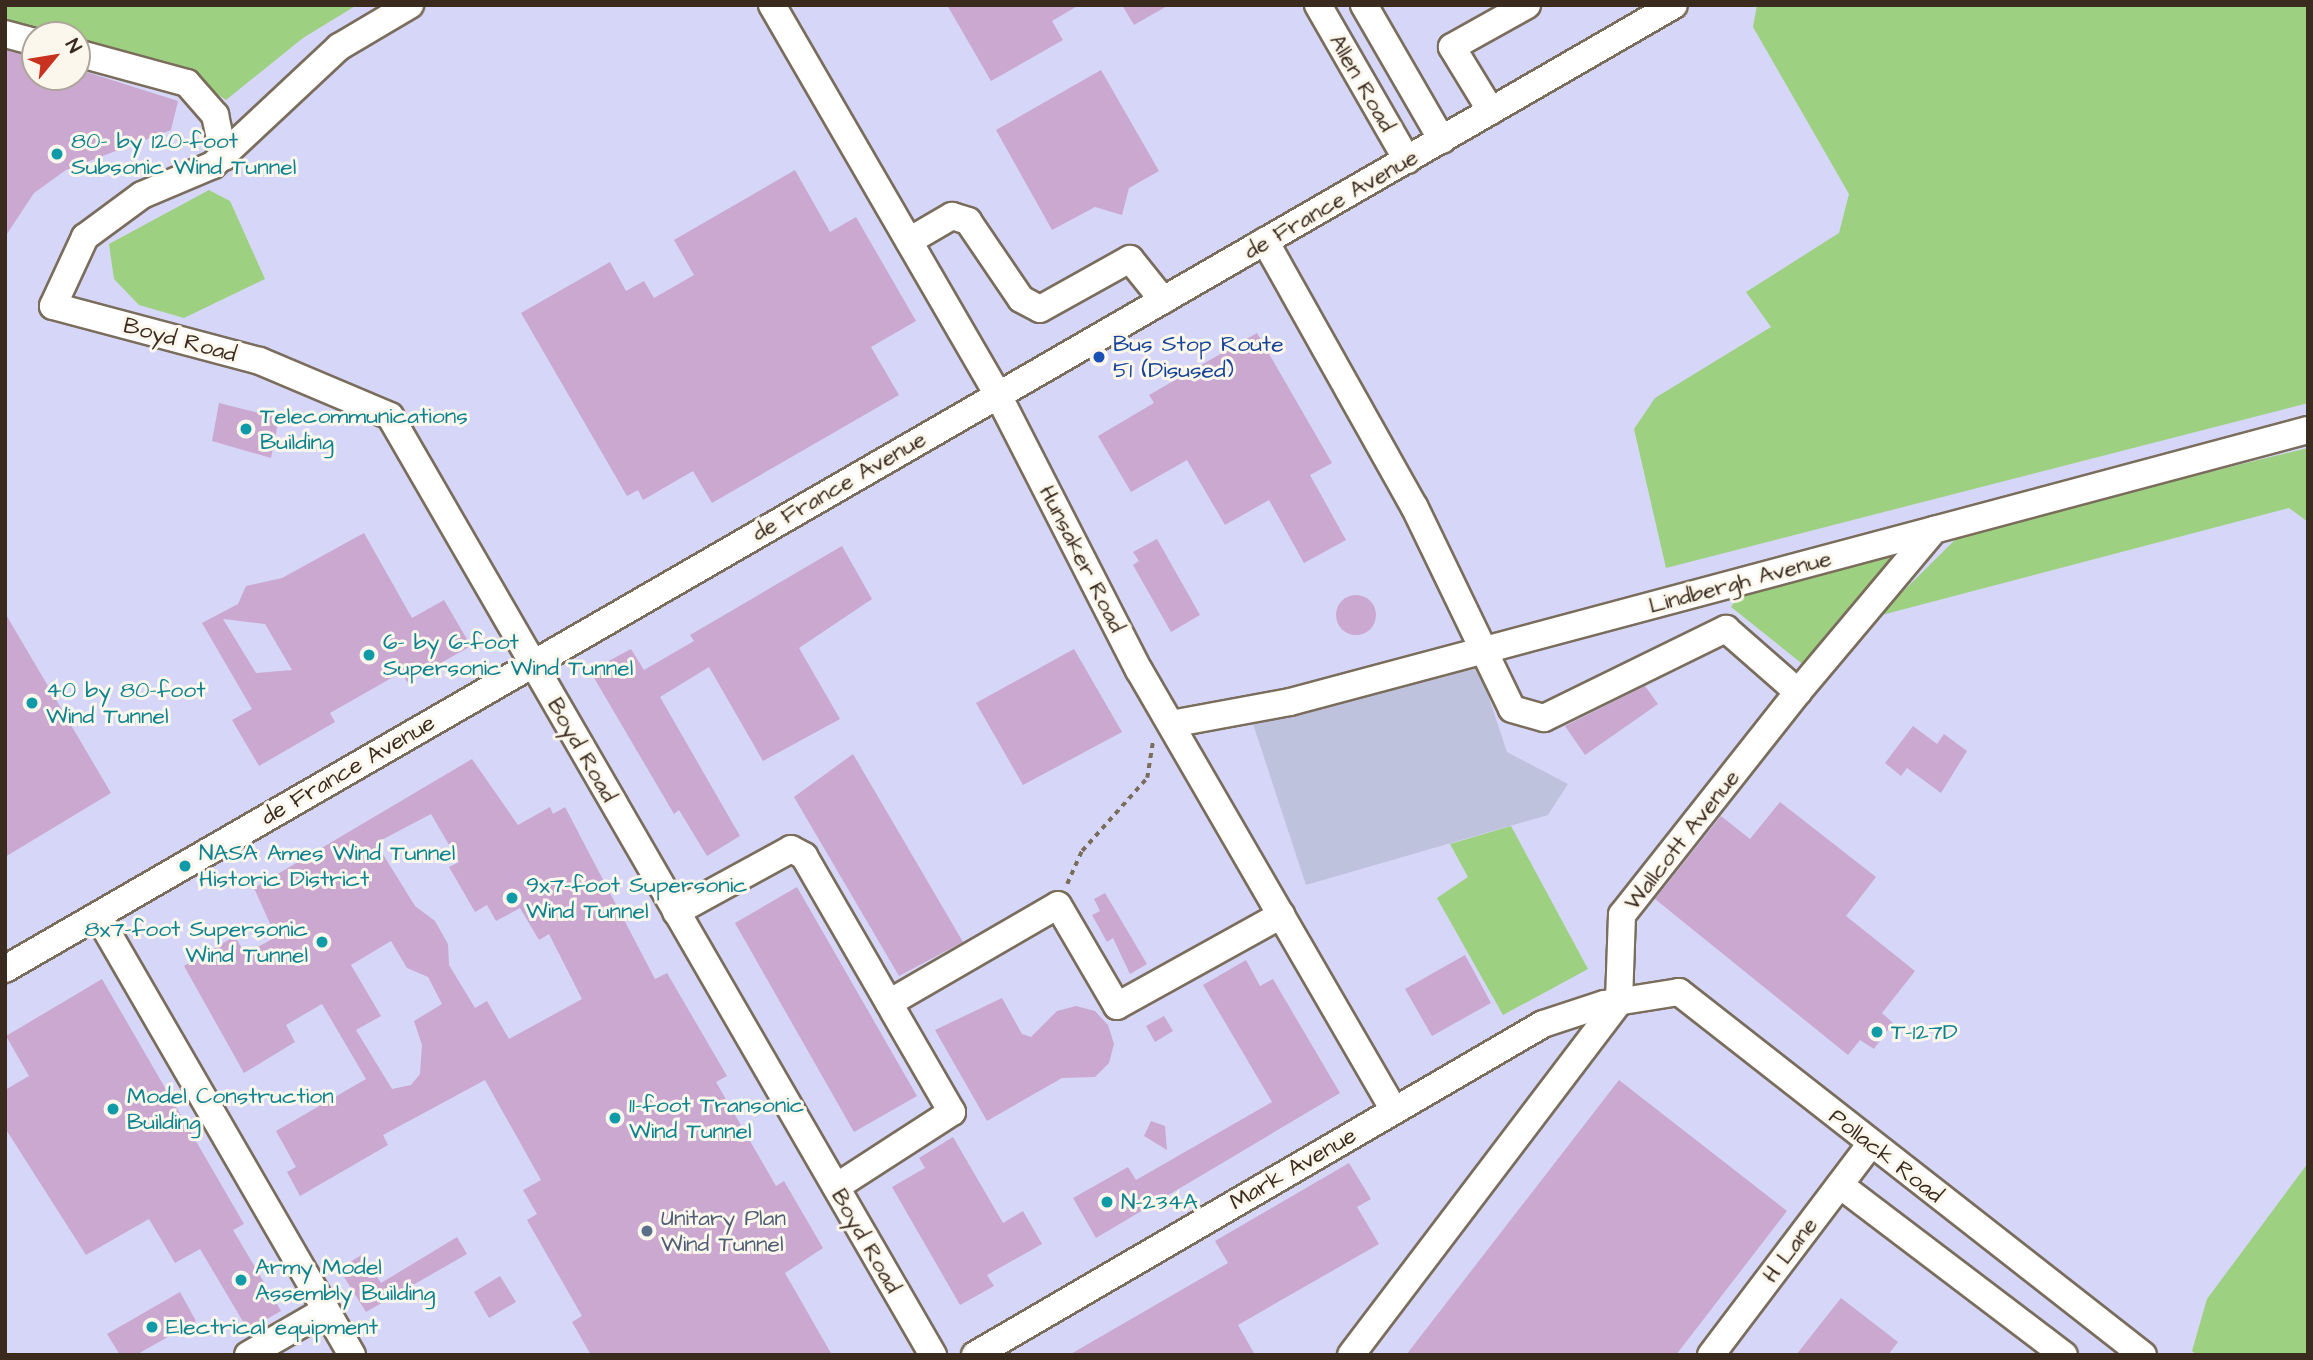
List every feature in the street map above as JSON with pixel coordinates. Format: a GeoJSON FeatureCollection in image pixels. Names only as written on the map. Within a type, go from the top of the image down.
{"type":"FeatureCollection","features":[{"type":"Feature","properties":{"kind":"street"},"geometry":{"type":"LineString","coordinates":[[224,157],[339,47],[410,5]]}},
{"type":"Feature","properties":{"kind":"street","name":"Hunsaker Road"},"geometry":{"type":"LineString","coordinates":[[772,5],[998,395],[1171,724],[1394,1110]]}},
{"type":"Feature","properties":{"kind":"street","name":"Allen Road"},"geometry":{"type":"LineString","coordinates":[[1318,5],[1407,160]]}},
{"type":"Feature","properties":{"kind":"street","name":"Allen Road"},"geometry":{"type":"LineString","coordinates":[[1364,5],[1442,140]]}},
{"type":"Feature","properties":{"kind":"street"},"geometry":{"type":"LineString","coordinates":[[1491,111],[1452,47],[1527,5]]}},
{"type":"Feature","properties":{"kind":"street","name":"de France Avenue"},"geometry":{"type":"LineString","coordinates":[[5,970],[532,662],[1442,140],[1668,7]]}},
{"type":"Feature","properties":{"kind":"street"},"geometry":{"type":"LineString","coordinates":[[91,57],[187,83],[215,115],[224,157]]}},
{"type":"Feature","properties":{"kind":"street","name":"Boyd Road"},"geometry":{"type":"LineString","coordinates":[[224,157],[142,195],[85,237],[53,306],[260,361],[390,416],[933,1355]]}},
{"type":"Feature","properties":{"kind":"street"},"geometry":{"type":"LineString","coordinates":[[909,241],[952,216],[968,220],[1021,299],[1040,309],[1130,259],[1163,300]]}},
{"type":"Feature","properties":{"kind":"street"},"geometry":{"type":"LineString","coordinates":[[1265,241],[1486,649],[1512,709],[1544,718],[1726,629]]}},
{"type":"Feature","properties":{"kind":"street","name":"Lindbergh Avenue"},"geometry":{"type":"LineString","coordinates":[[1171,724],[1290,702],[2308,430]]}},
{"type":"Feature","properties":{"kind":"street","name":"Wallcott Avenue"},"geometry":{"type":"LineString","coordinates":[[1619,1002],[1622,915],[1798,692],[1934,530]]}},
{"type":"Feature","properties":{"kind":"street"},"geometry":{"type":"LineString","coordinates":[[1692,594],[1726,629],[1798,692]]}},
{"type":"Feature","properties":{"kind":"street"},"geometry":{"type":"LineString","coordinates":[[676,912],[791,849],[804,856],[952,1112],[835,1188]]}},
{"type":"Feature","properties":{"kind":"street"},"geometry":{"type":"LineString","coordinates":[[889,1003],[1058,905],[1117,1006],[1281,915]]}},
{"type":"Feature","properties":{"kind":"street"},"geometry":{"type":"LineString","coordinates":[[98,916],[352,1355]]}},
{"type":"Feature","properties":{"kind":"street","name":"Pollack Road"},"geometry":{"type":"LineString","coordinates":[[1619,1002],[1679,992],[1870,1145],[2143,1355]]}},
{"type":"Feature","properties":{"kind":"street"},"geometry":{"type":"LineString","coordinates":[[1351,1355],[1619,1002]]}},
{"type":"Feature","properties":{"kind":"street","name":"Mark Avenue"},"geometry":{"type":"LineString","coordinates":[[975,1355],[1543,1024],[1619,1002]]}},
{"type":"Feature","properties":{"kind":"street","name":"H Lane"},"geometry":{"type":"LineString","coordinates":[[1711,1355],[1870,1145]]}},
{"type":"Feature","properties":{"kind":"street"},"geometry":{"type":"LineString","coordinates":[[1840,1185],[2064,1355]]}},
{"type":"Feature","properties":{"kind":"street"},"geometry":{"type":"LineString","coordinates":[[248,1355],[326,1310]]}},
{"type":"Feature","properties":{"kind":"path"},"geometry":{"type":"LineString","coordinates":[[1058,905],[1082,851],[1147,778],[1153,741],[1171,724]]}},
{"type":"Feature","properties":{"kind":"shaded area"},"geometry":{"type":"Polygon","coordinates":[[[5,5],[2308,5],[2308,1355],[5,1355],[5,5]]]}},
{"type":"Feature","properties":{"kind":"shaded area"},"geometry":{"type":"Polygon","coordinates":[[[1466,657],[1478,665],[1507,752],[1568,784],[1548,815],[1306,885],[1253,724],[1466,657]]]}},
{"type":"Feature","properties":{"kind":"green space"},"geometry":{"type":"Polygon","coordinates":[[[5,5],[357,5],[303,38],[226,100],[172,63],[91,43],[91,21],[21,21],[21,25],[5,21],[5,5]]]}},
{"type":"Feature","properties":{"kind":"green space"},"geometry":{"type":"Polygon","coordinates":[[[1757,5],[2308,5],[2308,403],[1666,568],[1634,429],[1655,398],[1771,327],[1746,292],[1839,233],[1849,194],[1753,27],[1757,5]]]}},
{"type":"Feature","properties":{"kind":"green space"},"geometry":{"type":"Polygon","coordinates":[[[209,190],[230,201],[265,279],[184,318],[139,305],[114,279],[109,244],[209,190]]]}},
{"type":"Feature","properties":{"kind":"green space"},"geometry":{"type":"Polygon","coordinates":[[[2308,448],[2308,522],[2289,508],[1878,616],[1963,532],[2308,448]]]}},
{"type":"Feature","properties":{"kind":"green space"},"geometry":{"type":"Polygon","coordinates":[[[1901,552],[1805,666],[1731,607],[1741,592],[1901,552]]]}},
{"type":"Feature","properties":{"kind":"green space"},"geometry":{"type":"Polygon","coordinates":[[[1511,826],[1588,969],[1503,1015],[1437,898],[1468,877],[1450,844],[1511,826]]]}},
{"type":"Feature","properties":{"kind":"green space"},"geometry":{"type":"Polygon","coordinates":[[[2308,1163],[2308,1355],[2197,1355],[2192,1351],[2207,1299],[2308,1163]]]}},
{"type":"Feature","properties":{"kind":"building"},"geometry":{"type":"Polygon","coordinates":[[[947,5],[1079,5],[1052,21],[1063,40],[991,81],[947,5]]]}},
{"type":"Feature","properties":{"kind":"building"},"geometry":{"type":"Polygon","coordinates":[[[1122,5],[1169,5],[1134,25],[1122,5]]]}},
{"type":"Feature","properties":{"kind":"building","name":"80- by 120-foot Subsonic Wind Tunnel"},"geometry":{"type":"Polygon","coordinates":[[[5,50],[21,54],[21,91],[91,91],[91,73],[178,101],[171,130],[66,170],[34,193],[5,237],[5,50]]]}},
{"type":"Feature","properties":{"kind":"building"},"geometry":{"type":"Polygon","coordinates":[[[1101,70],[1159,171],[1129,188],[1122,215],[1095,207],[1052,230],[996,130],[1101,70]]]}},
{"type":"Feature","properties":{"kind":"building"},"geometry":{"type":"Polygon","coordinates":[[[795,170],[830,232],[856,217],[916,321],[871,347],[899,395],[712,503],[693,471],[643,500],[638,490],[627,496],[521,313],[610,262],[626,291],[644,281],[654,298],[694,275],[674,240],[795,170]]]}},
{"type":"Feature","properties":{"kind":"building"},"geometry":{"type":"Polygon","coordinates":[[[1257,333],[1332,463],[1310,475],[1346,540],[1304,563],[1269,500],[1225,525],[1187,460],[1131,492],[1098,436],[1154,403],[1149,395],[1257,333]]]}},
{"type":"Feature","properties":{"kind":"building","name":"Telecommunications Building"},"geometry":{"type":"Polygon","coordinates":[[[219,403],[279,418],[271,458],[212,441],[219,403]]]}},
{"type":"Feature","properties":{"kind":"building","name":"6- by 6-foot Supersonic Wind Tunnel"},"geometry":{"type":"Polygon","coordinates":[[[364,533],[412,618],[444,600],[471,646],[407,682],[402,672],[330,713],[335,722],[259,766],[232,720],[252,709],[202,623],[238,604],[246,586],[282,578],[364,533]],[[223,619],[256,673],[292,670],[265,624],[223,619]]]}},
{"type":"Feature","properties":{"kind":"building"},"geometry":{"type":"Polygon","coordinates":[[[1157,539],[1200,615],[1171,632],[1133,565],[1139,561],[1133,552],[1157,539]]]}},
{"type":"Feature","properties":{"kind":"building"},"geometry":{"type":"Polygon","coordinates":[[[842,546],[872,599],[799,648],[840,719],[763,761],[709,667],[660,697],[740,836],[707,856],[679,810],[674,814],[590,671],[631,649],[644,670],[694,641],[690,635],[842,546]]]}},
{"type":"Feature","properties":{"kind":"building"},"geometry":{"type":"Polygon","coordinates":[[[1356,595],[1364,596],[1370,601],[1375,607],[1375,623],[1370,629],[1364,634],[1356,635],[1348,634],[1342,629],[1337,623],[1336,615],[1337,607],[1342,601],[1348,596],[1356,595]]]}},
{"type":"Feature","properties":{"kind":"building","name":"40 by 80-foot Wind Tunnel"},"geometry":{"type":"Polygon","coordinates":[[[5,613],[111,793],[5,857],[5,613]]]}},
{"type":"Feature","properties":{"kind":"building"},"geometry":{"type":"Polygon","coordinates":[[[1074,649],[1122,732],[1023,785],[976,703],[1074,649]]]}},
{"type":"Feature","properties":{"kind":"building"},"geometry":{"type":"Polygon","coordinates":[[[1645,686],[1658,704],[1585,755],[1565,726],[1645,686]]]}},
{"type":"Feature","properties":{"kind":"building"},"geometry":{"type":"Polygon","coordinates":[[[1913,726],[1937,744],[1944,734],[1967,751],[1941,793],[1907,768],[1901,776],[1885,763],[1913,726]]]}},
{"type":"Feature","properties":{"kind":"building"},"geometry":{"type":"Polygon","coordinates":[[[853,754],[963,942],[899,976],[794,797],[853,754]]]}},
{"type":"Feature","properties":{"kind":"building"},"geometry":{"type":"Polygon","coordinates":[[[472,759],[518,825],[550,807],[553,814],[565,807],[655,979],[667,973],[727,1076],[716,1082],[776,1186],[784,1181],[823,1248],[785,1273],[832,1355],[591,1355],[572,1322],[582,1316],[527,1220],[537,1214],[523,1190],[541,1180],[485,1080],[383,1135],[388,1145],[300,1196],[287,1172],[296,1167],[276,1131],[366,1079],[322,1004],[286,1025],[295,1042],[244,1073],[184,966],[235,936],[245,954],[276,937],[254,888],[472,759]],[[431,814],[376,843],[415,906],[435,921],[448,944],[449,965],[475,1008],[487,1001],[509,1039],[582,999],[549,934],[539,940],[520,908],[496,921],[487,905],[475,912],[449,867],[459,862],[431,814]],[[391,941],[351,965],[381,1016],[356,1030],[392,1089],[411,1085],[420,1074],[422,1045],[414,1021],[442,1004],[428,977],[407,968],[391,941]]]}},
{"type":"Feature","properties":{"kind":"building"},"geometry":{"type":"Polygon","coordinates":[[[1780,802],[1876,877],[1846,916],[1915,971],[1882,1013],[1893,1023],[1874,1049],[1860,1040],[1848,1055],[1655,899],[1721,816],[1750,839],[1780,802]]]}},
{"type":"Feature","properties":{"kind":"building"},"geometry":{"type":"Polygon","coordinates":[[[797,887],[917,1096],[854,1132],[735,923],[797,887]]]}},
{"type":"Feature","properties":{"kind":"building"},"geometry":{"type":"Polygon","coordinates":[[[1105,893],[1147,964],[1130,974],[1113,938],[1107,942],[1092,915],[1100,911],[1094,899],[1105,893]]]}},
{"type":"Feature","properties":{"kind":"building"},"geometry":{"type":"Polygon","coordinates":[[[1465,955],[1491,1003],[1432,1036],[1405,989],[1465,955]]]}},
{"type":"Feature","properties":{"kind":"building"},"geometry":{"type":"Polygon","coordinates":[[[1246,960],[1260,986],[1273,979],[1340,1093],[1096,1238],[1073,1198],[1128,1167],[1136,1180],[1272,1102],[1203,985],[1246,960]]]}},
{"type":"Feature","properties":{"kind":"building","name":"Model Construction Building"},"geometry":{"type":"Polygon","coordinates":[[[102,979],[244,1224],[233,1230],[281,1311],[248,1330],[200,1249],[175,1263],[149,1219],[86,1255],[5,1128],[5,1090],[29,1076],[6,1036],[102,979]]]}},
{"type":"Feature","properties":{"kind":"building"},"geometry":{"type":"Polygon","coordinates":[[[1002,998],[1022,1034],[1031,1037],[1057,1011],[1076,1006],[1095,1011],[1108,1025],[1114,1044],[1109,1063],[1095,1077],[1062,1078],[987,1121],[935,1030],[1002,998]]]}},
{"type":"Feature","properties":{"kind":"building"},"geometry":{"type":"Polygon","coordinates":[[[1164,1016],[1173,1031],[1155,1042],[1146,1026],[1164,1016]]]}},
{"type":"Feature","properties":{"kind":"building"},"geometry":{"type":"Polygon","coordinates":[[[1619,1080],[1787,1211],[1676,1355],[1406,1355],[1619,1080]]]}},
{"type":"Feature","properties":{"kind":"building"},"geometry":{"type":"Polygon","coordinates":[[[1151,1121],[1165,1126],[1167,1150],[1144,1136],[1151,1121]]]}},
{"type":"Feature","properties":{"kind":"building"},"geometry":{"type":"Polygon","coordinates":[[[953,1137],[1003,1223],[1023,1211],[1042,1244],[987,1275],[994,1286],[960,1305],[892,1187],[925,1168],[919,1158],[953,1137]]]}},
{"type":"Feature","properties":{"kind":"building"},"geometry":{"type":"Polygon","coordinates":[[[1349,1163],[1371,1199],[1357,1207],[1379,1244],[1238,1325],[1255,1355],[1069,1355],[1228,1263],[1215,1241],[1349,1163]]]}},
{"type":"Feature","properties":{"kind":"building"},"geometry":{"type":"Polygon","coordinates":[[[457,1237],[467,1254],[366,1312],[339,1269],[363,1254],[381,1283],[457,1237]]]}},
{"type":"Feature","properties":{"kind":"building"},"geometry":{"type":"Polygon","coordinates":[[[500,1276],[516,1302],[489,1318],[474,1292],[500,1276]]]}},
{"type":"Feature","properties":{"kind":"building","name":"Electrical equipment"},"geometry":{"type":"Polygon","coordinates":[[[180,1292],[196,1321],[136,1355],[120,1355],[107,1334],[180,1292]]]}},
{"type":"Feature","properties":{"kind":"building"},"geometry":{"type":"Polygon","coordinates":[[[1841,1298],[1898,1342],[1888,1355],[1796,1355],[1841,1298]]]}},
{"type":"Feature","properties":{"kind":"place","name":"80- by 120-foot Subsonic Wind Tunnel"},"geometry":{"type":"Point","coordinates":[57,154]}},
{"type":"Feature","properties":{"kind":"place","name":"Bus Stop Route 51 (Disused)"},"geometry":{"type":"Point","coordinates":[1099,357]}},
{"type":"Feature","properties":{"kind":"place","name":"Telecommunications Building"},"geometry":{"type":"Point","coordinates":[246,429]}},
{"type":"Feature","properties":{"kind":"place","name":"6- by 6-foot Supersonic Wind Tunnel"},"geometry":{"type":"Point","coordinates":[369,655]}},
{"type":"Feature","properties":{"kind":"place","name":"40 by 80-foot Wind Tunnel"},"geometry":{"type":"Point","coordinates":[32,703]}},
{"type":"Feature","properties":{"kind":"place","name":"NASA Ames Wind Tunnel Historic District"},"geometry":{"type":"Point","coordinates":[185,866]}},
{"type":"Feature","properties":{"kind":"place","name":"9x7-foot Supersonic Wind Tunnel"},"geometry":{"type":"Point","coordinates":[512,898]}},
{"type":"Feature","properties":{"kind":"place","name":"8x7-foot Supersonic Wind Tunnel"},"geometry":{"type":"Point","coordinates":[322,942]}},
{"type":"Feature","properties":{"kind":"place","name":"T-127D"},"geometry":{"type":"Point","coordinates":[1877,1032]}},
{"type":"Feature","properties":{"kind":"place","name":"Model Construction Building"},"geometry":{"type":"Point","coordinates":[113,1109]}},
{"type":"Feature","properties":{"kind":"place","name":"11-foot Transonic Wind Tunnel"},"geometry":{"type":"Point","coordinates":[615,1118]}},
{"type":"Feature","properties":{"kind":"place","name":"N-234A"},"geometry":{"type":"Point","coordinates":[1107,1202]}},
{"type":"Feature","properties":{"kind":"place","name":"Unitary Plan Wind Tunnel"},"geometry":{"type":"Point","coordinates":[647,1231]}},
{"type":"Feature","properties":{"kind":"place","name":"Army Model Assembly Building"},"geometry":{"type":"Point","coordinates":[241,1280]}},
{"type":"Feature","properties":{"kind":"place","name":"Electrical equipment"},"geometry":{"type":"Point","coordinates":[152,1327]}}]}
